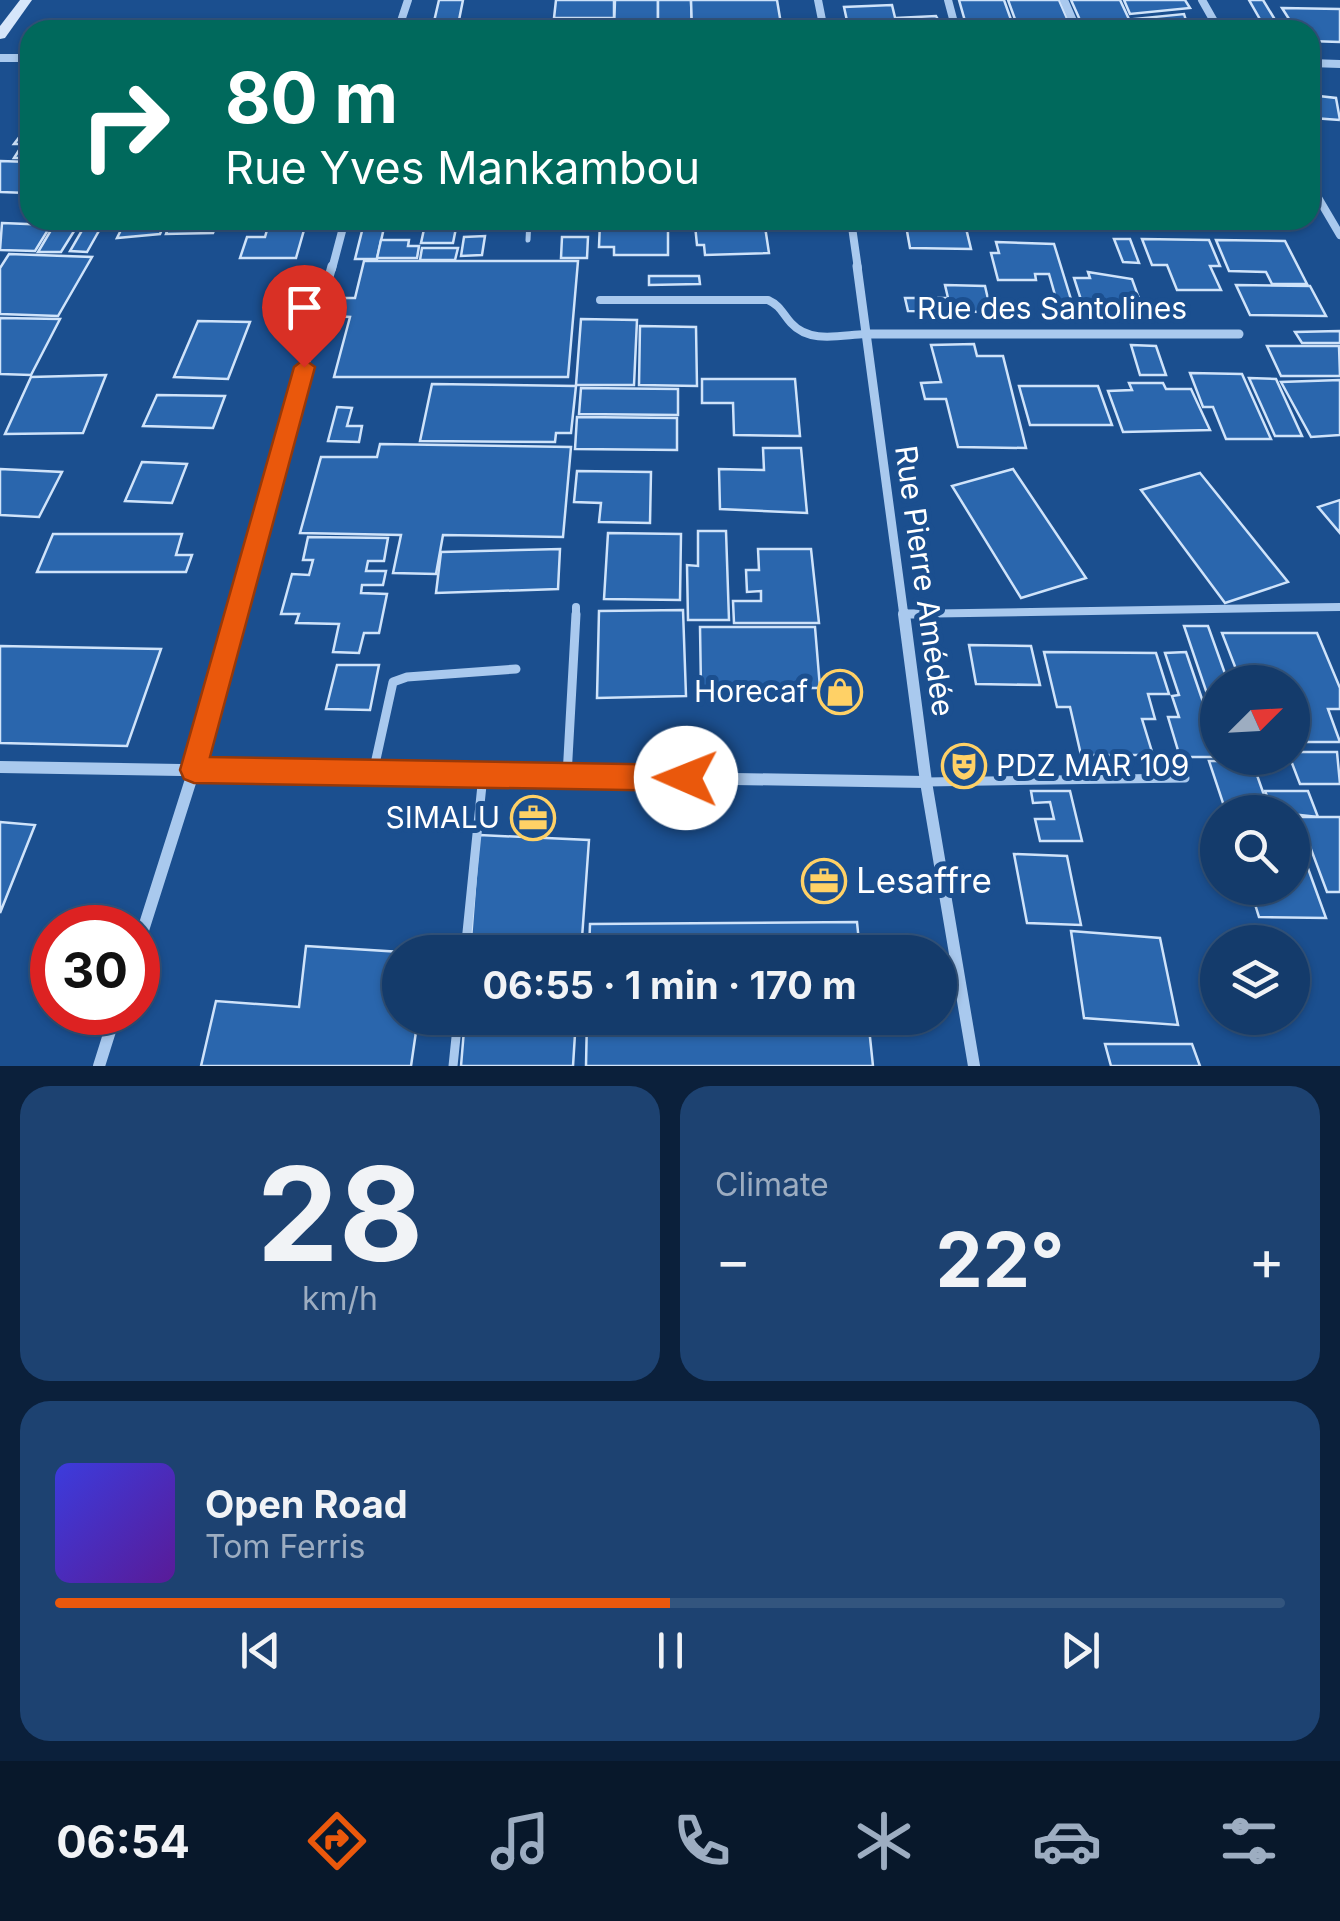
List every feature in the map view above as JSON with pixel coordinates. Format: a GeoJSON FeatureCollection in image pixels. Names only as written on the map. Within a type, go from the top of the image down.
{"type":"FeatureCollection","features":[{"type":"Feature","properties":{"kind":"main road"},"geometry":{"type":"LineString","coordinates":[[0,35],[26,0]]}},
{"type":"Feature","properties":{"kind":"street"},"geometry":{"type":"LineString","coordinates":[[1320,201],[1340,235]]}},
{"type":"Feature","properties":{"kind":"street"},"geometry":{"type":"LineString","coordinates":[[1329,216],[1340,217]]}},
{"type":"Feature","properties":{"kind":"street"},"geometry":{"type":"LineString","coordinates":[[151,905],[194,770],[341,230]]}},
{"type":"Feature","properties":{"kind":"street","name":"Rue Pierre Amédée"},"geometry":{"type":"LineString","coordinates":[[852,230],[926,782],[974,1066]]}},
{"type":"Feature","properties":{"kind":"street","name":"Rue des Santolines"},"geometry":{"type":"LineString","coordinates":[[865,334],[1239,334]]}},
{"type":"Feature","properties":{"kind":"street"},"geometry":{"type":"LineString","coordinates":[[0,767],[926,782]]}},
{"type":"Feature","properties":{"kind":"street"},"geometry":{"type":"LineString","coordinates":[[99,1066],[109,1035]]}},
{"type":"Feature","properties":{"kind":"lane"},"geometry":{"type":"LineString","coordinates":[[528,230],[528,240]]}},
{"type":"Feature","properties":{"kind":"lane"},"geometry":{"type":"LineString","coordinates":[[600,300],[768,300],[780,304],[790,326],[798,332],[865,334]]}},
{"type":"Feature","properties":{"kind":"lane"},"geometry":{"type":"LineString","coordinates":[[566,776],[576,607]]}},
{"type":"Feature","properties":{"kind":"lane"},"geometry":{"type":"LineString","coordinates":[[903,614],[1340,607]]}},
{"type":"Feature","properties":{"kind":"lane"},"geometry":{"type":"LineString","coordinates":[[373,773],[393,682],[406,677],[516,669]]}},
{"type":"Feature","properties":{"kind":"lane"},"geometry":{"type":"LineString","coordinates":[[467,935],[483,776]]}},
{"type":"Feature","properties":{"kind":"lane"},"geometry":{"type":"LineString","coordinates":[[926,782],[1185,778]]}},
{"type":"Feature","properties":{"kind":"lane"},"geometry":{"type":"LineString","coordinates":[[453,1066],[456,1035]]}},
{"type":"Feature","properties":{"kind":"building"},"geometry":{"type":"Polygon","coordinates":[[[439,0],[463,0],[459,20],[434,20],[439,0]]]}},
{"type":"Feature","properties":{"kind":"building"},"geometry":{"type":"Polygon","coordinates":[[[556,0],[614,0],[614,18],[554,18],[556,0]]]}},
{"type":"Feature","properties":{"kind":"building"},"geometry":{"type":"Polygon","coordinates":[[[615,0],[658,0],[658,20],[614,20],[615,0]]]}},
{"type":"Feature","properties":{"kind":"building"},"geometry":{"type":"Polygon","coordinates":[[[658,0],[691,0],[692,20],[658,20],[658,0]]]}},
{"type":"Feature","properties":{"kind":"building"},"geometry":{"type":"Polygon","coordinates":[[[691,0],[777,0],[780,20],[692,20],[691,0]]]}},
{"type":"Feature","properties":{"kind":"building"},"geometry":{"type":"Polygon","coordinates":[[[959,0],[1004,0],[1011,20],[965,20],[959,0]]]}},
{"type":"Feature","properties":{"kind":"building"},"geometry":{"type":"Polygon","coordinates":[[[1008,0],[1059,0],[1068,20],[1015,20],[1008,0]]]}},
{"type":"Feature","properties":{"kind":"building"},"geometry":{"type":"Polygon","coordinates":[[[1071,0],[1120,0],[1129,20],[1080,20],[1071,0]]]}},
{"type":"Feature","properties":{"kind":"building"},"geometry":{"type":"Polygon","coordinates":[[[1124,0],[1185,0],[1190,8],[1130,14],[1124,0]]]}},
{"type":"Feature","properties":{"kind":"building"},"geometry":{"type":"Polygon","coordinates":[[[1249,0],[1263,0],[1275,20],[1260,20],[1249,0]]]}},
{"type":"Feature","properties":{"kind":"building"},"geometry":{"type":"Polygon","coordinates":[[[892,5],[896,20],[847,20],[844,7],[892,5]]]}},
{"type":"Feature","properties":{"kind":"building"},"geometry":{"type":"Polygon","coordinates":[[[1282,8],[1340,9],[1340,42],[1320,41],[1320,20],[1290,20],[1282,8]]]}},
{"type":"Feature","properties":{"kind":"building"},"geometry":{"type":"Polygon","coordinates":[[[1184,14],[1186,20],[1134,20],[1184,14]]]}},
{"type":"Feature","properties":{"kind":"building"},"geometry":{"type":"Polygon","coordinates":[[[936,16],[938,20],[898,20],[936,16]]]}},
{"type":"Feature","properties":{"kind":"building"},"geometry":{"type":"Polygon","coordinates":[[[1320,96],[1336,98],[1340,120],[1320,119],[1320,96]]]}},
{"type":"Feature","properties":{"kind":"building"},"geometry":{"type":"Polygon","coordinates":[[[0,161],[20,162],[20,193],[0,192],[0,161]]]}},
{"type":"Feature","properties":{"kind":"building"},"geometry":{"type":"Polygon","coordinates":[[[2,223],[20,224],[20,230],[48,230],[35,251],[0,250],[2,223]]]}},
{"type":"Feature","properties":{"kind":"building"},"geometry":{"type":"Polygon","coordinates":[[[51,230],[75,230],[61,252],[38,252],[51,230]]]}},
{"type":"Feature","properties":{"kind":"building"},"geometry":{"type":"Polygon","coordinates":[[[82,230],[99,230],[87,252],[70,251],[82,230]]]}},
{"type":"Feature","properties":{"kind":"building"},"geometry":{"type":"Polygon","coordinates":[[[121,230],[162,230],[160,234],[117,238],[121,230]]]}},
{"type":"Feature","properties":{"kind":"building"},"geometry":{"type":"Polygon","coordinates":[[[167,230],[214,230],[213,233],[166,234],[167,230]]]}},
{"type":"Feature","properties":{"kind":"building"},"geometry":{"type":"Polygon","coordinates":[[[267,230],[304,230],[296,258],[240,258],[247,237],[265,237],[267,230]]]}},
{"type":"Feature","properties":{"kind":"building"},"geometry":{"type":"Polygon","coordinates":[[[362,230],[383,230],[377,259],[355,259],[362,230]]]}},
{"type":"Feature","properties":{"kind":"building"},"geometry":{"type":"Polygon","coordinates":[[[424,230],[456,230],[453,243],[421,243],[424,230]]]}},
{"type":"Feature","properties":{"kind":"building"},"geometry":{"type":"Polygon","coordinates":[[[600,230],[668,230],[668,255],[614,255],[614,247],[599,247],[600,230]]]}},
{"type":"Feature","properties":{"kind":"building"},"geometry":{"type":"Polygon","coordinates":[[[696,230],[766,230],[769,253],[705,255],[704,245],[697,245],[696,230]]]}},
{"type":"Feature","properties":{"kind":"building"},"geometry":{"type":"Polygon","coordinates":[[[907,230],[966,230],[971,249],[910,248],[907,230]]]}},
{"type":"Feature","properties":{"kind":"building"},"geometry":{"type":"Polygon","coordinates":[[[485,236],[482,255],[461,256],[464,237],[485,236]]]}},
{"type":"Feature","properties":{"kind":"building"},"geometry":{"type":"Polygon","coordinates":[[[562,237],[588,237],[587,258],[561,258],[562,237]]]}},
{"type":"Feature","properties":{"kind":"building"},"geometry":{"type":"Polygon","coordinates":[[[1114,239],[1130,239],[1139,263],[1123,262],[1114,239]]]}},
{"type":"Feature","properties":{"kind":"building"},"geometry":{"type":"Polygon","coordinates":[[[1142,239],[1209,240],[1220,266],[1210,266],[1221,290],[1177,290],[1167,265],[1152,265],[1142,239]]]}},
{"type":"Feature","properties":{"kind":"building"},"geometry":{"type":"Polygon","coordinates":[[[381,240],[409,240],[408,246],[419,246],[417,258],[377,258],[381,240]]]}},
{"type":"Feature","properties":{"kind":"building"},"geometry":{"type":"Polygon","coordinates":[[[1216,240],[1285,241],[1307,284],[1272,284],[1266,272],[1229,271],[1216,240]]]}},
{"type":"Feature","properties":{"kind":"building"},"geometry":{"type":"Polygon","coordinates":[[[996,242],[1054,244],[1074,309],[1059,309],[1049,274],[1035,274],[1036,280],[998,280],[991,253],[999,253],[996,242]]]}},
{"type":"Feature","properties":{"kind":"building"},"geometry":{"type":"Polygon","coordinates":[[[422,248],[458,248],[455,260],[420,260],[422,248]]]}},
{"type":"Feature","properties":{"kind":"building"},"geometry":{"type":"Polygon","coordinates":[[[9,254],[92,257],[58,316],[0,314],[0,268],[9,254]]]}},
{"type":"Feature","properties":{"kind":"building"},"geometry":{"type":"Polygon","coordinates":[[[364,261],[578,261],[568,377],[334,377],[350,317],[334,316],[339,298],[355,298],[364,261]]]}},
{"type":"Feature","properties":{"kind":"building"},"geometry":{"type":"Polygon","coordinates":[[[1088,272],[1132,279],[1141,304],[1082,303],[1074,278],[1090,278],[1088,272]]]}},
{"type":"Feature","properties":{"kind":"building"},"geometry":{"type":"Polygon","coordinates":[[[649,276],[699,276],[700,284],[649,285],[649,276]]]}},
{"type":"Feature","properties":{"kind":"building"},"geometry":{"type":"Polygon","coordinates":[[[945,285],[985,286],[991,312],[908,311],[905,298],[948,298],[945,285]]]}},
{"type":"Feature","properties":{"kind":"building"},"geometry":{"type":"Polygon","coordinates":[[[1236,285],[1310,286],[1326,316],[1250,315],[1236,285]]]}},
{"type":"Feature","properties":{"kind":"building"},"geometry":{"type":"Polygon","coordinates":[[[0,318],[60,319],[31,375],[0,374],[0,318]]]}},
{"type":"Feature","properties":{"kind":"building"},"geometry":{"type":"Polygon","coordinates":[[[581,319],[637,320],[634,385],[576,385],[581,319]]]}},
{"type":"Feature","properties":{"kind":"building"},"geometry":{"type":"Polygon","coordinates":[[[198,321],[250,322],[228,379],[174,377],[198,321]]]}},
{"type":"Feature","properties":{"kind":"building"},"geometry":{"type":"Polygon","coordinates":[[[640,326],[696,327],[697,386],[639,385],[640,326]]]}},
{"type":"Feature","properties":{"kind":"building"},"geometry":{"type":"Polygon","coordinates":[[[1340,331],[1340,343],[1302,343],[1295,332],[1340,331]]]}},
{"type":"Feature","properties":{"kind":"building"},"geometry":{"type":"Polygon","coordinates":[[[974,344],[977,356],[1003,356],[1026,448],[958,447],[946,399],[925,399],[921,383],[941,382],[931,345],[974,344]]]}},
{"type":"Feature","properties":{"kind":"building"},"geometry":{"type":"Polygon","coordinates":[[[1131,345],[1156,346],[1166,375],[1140,375],[1131,345]]]}},
{"type":"Feature","properties":{"kind":"building"},"geometry":{"type":"Polygon","coordinates":[[[1267,346],[1339,346],[1340,376],[1281,376],[1267,346]]]}},
{"type":"Feature","properties":{"kind":"building"},"geometry":{"type":"Polygon","coordinates":[[[1190,373],[1242,374],[1271,439],[1226,439],[1213,407],[1203,407],[1190,373]]]}},
{"type":"Feature","properties":{"kind":"building"},"geometry":{"type":"Polygon","coordinates":[[[106,375],[83,433],[5,434],[31,377],[106,375]]]}},
{"type":"Feature","properties":{"kind":"building"},"geometry":{"type":"Polygon","coordinates":[[[1249,378],[1276,379],[1302,436],[1275,436],[1249,378]]]}},
{"type":"Feature","properties":{"kind":"building"},"geometry":{"type":"Polygon","coordinates":[[[702,379],[795,379],[800,436],[734,435],[733,403],[702,403],[702,379]]]}},
{"type":"Feature","properties":{"kind":"building"},"geometry":{"type":"Polygon","coordinates":[[[1340,380],[1340,435],[1311,437],[1281,382],[1340,380]]]}},
{"type":"Feature","properties":{"kind":"building"},"geometry":{"type":"Polygon","coordinates":[[[1129,383],[1163,383],[1166,389],[1191,389],[1210,430],[1123,432],[1108,391],[1132,390],[1129,383]]]}},
{"type":"Feature","properties":{"kind":"building"},"geometry":{"type":"Polygon","coordinates":[[[432,384],[576,386],[571,433],[556,433],[555,442],[420,441],[432,384]]]}},
{"type":"Feature","properties":{"kind":"building"},"geometry":{"type":"Polygon","coordinates":[[[1019,386],[1098,386],[1112,425],[1030,425],[1019,386]]]}},
{"type":"Feature","properties":{"kind":"building"},"geometry":{"type":"Polygon","coordinates":[[[581,388],[678,389],[678,415],[579,414],[581,388]]]}},
{"type":"Feature","properties":{"kind":"building"},"geometry":{"type":"Polygon","coordinates":[[[157,395],[225,396],[213,428],[143,426],[157,395]]]}},
{"type":"Feature","properties":{"kind":"building"},"geometry":{"type":"Polygon","coordinates":[[[337,407],[352,408],[347,426],[362,426],[359,442],[328,441],[337,407]]]}},
{"type":"Feature","properties":{"kind":"building"},"geometry":{"type":"Polygon","coordinates":[[[577,417],[677,418],[677,450],[575,449],[577,417]]]}},
{"type":"Feature","properties":{"kind":"building"},"geometry":{"type":"Polygon","coordinates":[[[380,444],[571,447],[563,537],[443,535],[436,574],[393,573],[401,535],[300,533],[321,457],[377,457],[380,444]]]}},
{"type":"Feature","properties":{"kind":"building"},"geometry":{"type":"Polygon","coordinates":[[[763,448],[801,448],[807,513],[720,509],[719,469],[764,470],[763,448]]]}},
{"type":"Feature","properties":{"kind":"building"},"geometry":{"type":"Polygon","coordinates":[[[142,462],[187,464],[172,503],[125,501],[142,462]]]}},
{"type":"Feature","properties":{"kind":"building"},"geometry":{"type":"Polygon","coordinates":[[[0,469],[62,472],[39,517],[0,515],[0,469]]]}},
{"type":"Feature","properties":{"kind":"building"},"geometry":{"type":"Polygon","coordinates":[[[1013,469],[1086,578],[1021,598],[952,486],[1013,469]]]}},
{"type":"Feature","properties":{"kind":"building"},"geometry":{"type":"Polygon","coordinates":[[[577,471],[651,472],[650,523],[599,522],[601,503],[574,502],[577,471]]]}},
{"type":"Feature","properties":{"kind":"building"},"geometry":{"type":"Polygon","coordinates":[[[1200,473],[1288,582],[1225,603],[1141,490],[1200,473]]]}},
{"type":"Feature","properties":{"kind":"building"},"geometry":{"type":"Polygon","coordinates":[[[1340,500],[1340,533],[1318,507],[1340,500]]]}},
{"type":"Feature","properties":{"kind":"building"},"geometry":{"type":"Polygon","coordinates":[[[698,531],[726,531],[729,620],[688,620],[687,565],[698,566],[698,531]]]}},
{"type":"Feature","properties":{"kind":"building"},"geometry":{"type":"Polygon","coordinates":[[[608,533],[681,534],[680,600],[604,599],[608,533]]]}},
{"type":"Feature","properties":{"kind":"building"},"geometry":{"type":"Polygon","coordinates":[[[53,534],[182,534],[176,555],[192,555],[186,572],[37,572],[53,534]]]}},
{"type":"Feature","properties":{"kind":"building"},"geometry":{"type":"Polygon","coordinates":[[[308,537],[388,538],[384,561],[368,561],[366,571],[386,571],[383,585],[362,585],[361,593],[387,594],[379,633],[364,633],[359,653],[333,652],[339,624],[296,623],[299,614],[281,614],[292,574],[309,575],[313,560],[303,560],[308,537]]]}},
{"type":"Feature","properties":{"kind":"building"},"geometry":{"type":"Polygon","coordinates":[[[560,549],[558,589],[436,593],[441,552],[560,549]]]}},
{"type":"Feature","properties":{"kind":"building"},"geometry":{"type":"Polygon","coordinates":[[[758,549],[811,549],[819,623],[734,623],[733,601],[761,601],[761,591],[747,592],[746,570],[759,570],[758,549]]]}},
{"type":"Feature","properties":{"kind":"building"},"geometry":{"type":"Polygon","coordinates":[[[683,610],[686,696],[597,698],[599,611],[683,610]]]}},
{"type":"Feature","properties":{"kind":"building"},"geometry":{"type":"Polygon","coordinates":[[[1184,626],[1208,626],[1222,665],[1200,665],[1200,673],[1184,626]]]}},
{"type":"Feature","properties":{"kind":"building"},"geometry":{"type":"Polygon","coordinates":[[[700,627],[815,627],[820,688],[701,688],[700,627]]]}},
{"type":"Feature","properties":{"kind":"building"},"geometry":{"type":"Polygon","coordinates":[[[1222,633],[1317,633],[1340,688],[1340,709],[1328,709],[1340,742],[1310,742],[1310,665],[1234,665],[1222,633]]]}},
{"type":"Feature","properties":{"kind":"building"},"geometry":{"type":"Polygon","coordinates":[[[969,645],[1031,646],[1040,685],[976,684],[969,645]]]}},
{"type":"Feature","properties":{"kind":"building"},"geometry":{"type":"Polygon","coordinates":[[[0,646],[161,649],[127,746],[0,743],[0,646]]]}},
{"type":"Feature","properties":{"kind":"building"},"geometry":{"type":"Polygon","coordinates":[[[1044,652],[1156,653],[1169,694],[1148,694],[1155,719],[1142,719],[1153,755],[1081,755],[1070,707],[1057,707],[1044,652]]]}},
{"type":"Feature","properties":{"kind":"building"},"geometry":{"type":"Polygon","coordinates":[[[1186,652],[1200,693],[1200,757],[1180,757],[1168,717],[1179,717],[1172,696],[1179,695],[1165,653],[1186,652]]]}},
{"type":"Feature","properties":{"kind":"building"},"geometry":{"type":"Polygon","coordinates":[[[337,665],[379,665],[370,710],[326,709],[337,665]]]}},
{"type":"Feature","properties":{"kind":"building"},"geometry":{"type":"Polygon","coordinates":[[[1310,752],[1337,752],[1340,784],[1300,784],[1297,775],[1310,775],[1310,752]]]}},
{"type":"Feature","properties":{"kind":"building"},"geometry":{"type":"Polygon","coordinates":[[[1214,775],[1257,775],[1264,795],[1220,795],[1214,775]]]}},
{"type":"Feature","properties":{"kind":"building"},"geometry":{"type":"Polygon","coordinates":[[[1031,791],[1070,791],[1082,841],[1040,841],[1035,819],[1054,819],[1050,802],[1033,803],[1031,791]]]}},
{"type":"Feature","properties":{"kind":"building"},"geometry":{"type":"Polygon","coordinates":[[[1265,791],[1308,791],[1310,795],[1267,795],[1265,791]]]}},
{"type":"Feature","properties":{"kind":"building"},"geometry":{"type":"Polygon","coordinates":[[[1310,796],[1318,817],[1310,816],[1310,796]]]}},
{"type":"Feature","properties":{"kind":"building"},"geometry":{"type":"Polygon","coordinates":[[[1310,817],[1340,817],[1340,892],[1327,892],[1310,846],[1310,817]]]}},
{"type":"Feature","properties":{"kind":"building"},"geometry":{"type":"Polygon","coordinates":[[[0,822],[35,825],[0,913],[0,822]]]}},
{"type":"Feature","properties":{"kind":"building"},"geometry":{"type":"Polygon","coordinates":[[[479,835],[589,840],[582,935],[471,935],[479,835]]]}},
{"type":"Feature","properties":{"kind":"building"},"geometry":{"type":"Polygon","coordinates":[[[1014,854],[1067,856],[1081,925],[1027,923],[1014,854]]]}},
{"type":"Feature","properties":{"kind":"building"},"geometry":{"type":"Polygon","coordinates":[[[1310,874],[1326,918],[1259,917],[1255,905],[1310,905],[1310,874]]]}},
{"type":"Feature","properties":{"kind":"building"},"geometry":{"type":"Polygon","coordinates":[[[857,922],[858,935],[590,935],[590,924],[857,922]]]}},
{"type":"Feature","properties":{"kind":"building"},"geometry":{"type":"Polygon","coordinates":[[[1071,931],[1160,938],[1178,1025],[1084,1018],[1071,931]]]}},
{"type":"Feature","properties":{"kind":"building"},"geometry":{"type":"Polygon","coordinates":[[[306,946],[382,951],[382,1035],[416,1035],[411,1066],[201,1066],[216,1001],[299,1007],[306,946]]]}},
{"type":"Feature","properties":{"kind":"building"},"geometry":{"type":"Polygon","coordinates":[[[464,1035],[575,1035],[573,1066],[461,1066],[464,1035]]]}},
{"type":"Feature","properties":{"kind":"building"},"geometry":{"type":"Polygon","coordinates":[[[587,1035],[870,1035],[873,1066],[586,1066],[587,1035]]]}},
{"type":"Feature","properties":{"kind":"building"},"geometry":{"type":"Polygon","coordinates":[[[1105,1044],[1192,1044],[1200,1066],[1111,1066],[1105,1044]]]}},
{"type":"Feature","properties":{"kind":"place","name":"Horecaf"},"geometry":{"type":"Point","coordinates":[840,692]}},
{"type":"Feature","properties":{"kind":"place","name":"PDZ MAR 109"},"geometry":{"type":"Point","coordinates":[964,766]}},
{"type":"Feature","properties":{"kind":"place","name":"SIMALU"},"geometry":{"type":"Point","coordinates":[533,818]}},
{"type":"Feature","properties":{"kind":"place","name":"Lesaffre"},"geometry":{"type":"Point","coordinates":[824,881]}},
{"type":"Feature","properties":{"kind":"route"},"geometry":{"type":"LineString","coordinates":[[304,367],[194,770],[686,778]]}}]}
